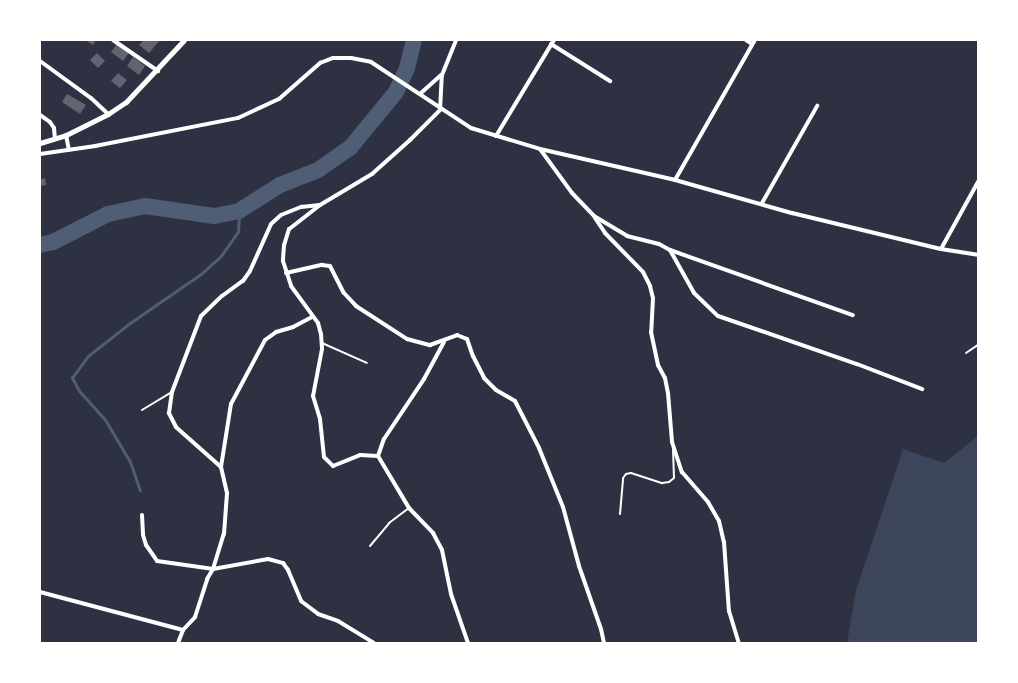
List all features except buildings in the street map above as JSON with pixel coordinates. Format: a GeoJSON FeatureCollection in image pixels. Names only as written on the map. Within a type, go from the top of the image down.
{"type":"FeatureCollection","features":[{"type":"Feature","properties":{"kind":"street"},"geometry":{"type":"LineString","coordinates":[[113,40],[158,71]]}},
{"type":"Feature","properties":{"kind":"street"},"geometry":{"type":"LineString","coordinates":[[40,143],[66,135],[108,114],[126,102],[158,71],[184,40]]}},
{"type":"Feature","properties":{"kind":"street"},"geometry":{"type":"LineString","coordinates":[[378,456],[360,455],[333,466],[324,457],[320,419],[313,396],[322,342],[318,323],[286,273],[283,262],[284,245],[289,228],[320,205],[372,174],[440,110],[442,74],[456,40]]}},
{"type":"Feature","properties":{"kind":"street"},"geometry":{"type":"LineString","coordinates":[[675,180],[753,42],[746,40]]}},
{"type":"Feature","properties":{"kind":"street"},"geometry":{"type":"LineString","coordinates":[[496,136],[553,42],[610,81]]}},
{"type":"Feature","properties":{"kind":"street"},"geometry":{"type":"LineString","coordinates":[[40,154],[238,118],[279,99],[320,63],[333,58],[371,62],[420,92],[440,110],[471,128],[496,136],[540,149],[675,180],[792,212],[941,249],[978,255]]}},
{"type":"Feature","properties":{"kind":"street"},"geometry":{"type":"LineString","coordinates":[[40,61],[91,98],[108,114]]}},
{"type":"Feature","properties":{"kind":"street"},"geometry":{"type":"LineString","coordinates":[[420,92],[442,74]]}},
{"type":"Feature","properties":{"kind":"street"},"geometry":{"type":"LineString","coordinates":[[762,203],[818,106]]}},
{"type":"Feature","properties":{"kind":"street"},"geometry":{"type":"LineString","coordinates":[[40,115],[50,122],[55,139]]}},
{"type":"Feature","properties":{"kind":"street"},"geometry":{"type":"LineString","coordinates":[[66,135],[69,150]]}},
{"type":"Feature","properties":{"kind":"street"},"geometry":{"type":"LineString","coordinates":[[540,149],[572,193],[643,272],[650,286],[653,298],[651,332],[658,365],[667,386],[672,442],[682,472],[708,502],[719,521],[724,542],[729,611],[739,643]]}},
{"type":"Feature","properties":{"kind":"street"},"geometry":{"type":"LineString","coordinates":[[941,249],[978,182]]}},
{"type":"Feature","properties":{"kind":"street"},"geometry":{"type":"LineString","coordinates":[[221,466],[176,427],[172,420],[169,405],[172,392],[202,316],[222,296],[243,281],[250,271],[272,224],[281,215],[301,207],[320,205]]}},
{"type":"Feature","properties":{"kind":"street"},"geometry":{"type":"LineString","coordinates":[[594,216],[627,236],[659,244],[670,250],[853,315]]}},
{"type":"Feature","properties":{"kind":"street"},"geometry":{"type":"LineString","coordinates":[[670,250],[694,292],[718,316],[857,364],[922,389]]}},
{"type":"Feature","properties":{"kind":"street"},"geometry":{"type":"LineString","coordinates":[[286,273],[322,265],[330,266],[344,293],[356,306],[407,339],[430,345],[457,335],[468,339],[473,356],[484,378],[496,390],[515,401],[540,448],[563,507],[588,593],[602,629],[604,643]]}},
{"type":"Feature","properties":{"kind":"street"},"geometry":{"type":"LineString","coordinates":[[178,643],[183,630],[196,617],[207,579],[213,569],[224,534],[227,493],[221,466],[232,404],[265,340],[276,332],[293,327],[312,316]]}},
{"type":"Feature","properties":{"kind":"street"},"geometry":{"type":"LineString","coordinates":[[378,456],[384,439],[424,379],[445,340]]}},
{"type":"Feature","properties":{"kind":"street"},"geometry":{"type":"LineString","coordinates":[[378,456],[409,508],[433,533],[442,550],[451,594],[468,643]]}},
{"type":"Feature","properties":{"kind":"street"},"geometry":{"type":"LineString","coordinates":[[142,515],[143,535],[146,545],[158,561],[213,569],[268,559],[283,563],[288,570],[301,602],[318,614],[346,625],[374,643]]}},
{"type":"Feature","properties":{"kind":"street"},"geometry":{"type":"LineString","coordinates":[[40,592],[183,630]]}},
{"type":"Feature","properties":{"kind":"lane"},"geometry":{"type":"LineString","coordinates":[[322,342],[366,363]]}},
{"type":"Feature","properties":{"kind":"lane"},"geometry":{"type":"LineString","coordinates":[[966,354],[978,345]]}},
{"type":"Feature","properties":{"kind":"lane"},"geometry":{"type":"LineString","coordinates":[[142,410],[172,392]]}},
{"type":"Feature","properties":{"kind":"lane"},"geometry":{"type":"LineString","coordinates":[[620,514],[622,478],[626,474],[638,474],[662,484],[674,478],[672,442]]}},
{"type":"Feature","properties":{"kind":"lane"},"geometry":{"type":"LineString","coordinates":[[370,546],[389,523],[409,508]]}},
{"type":"Feature","properties":{"kind":"shaded area"},"geometry":{"type":"Polygon","coordinates":[[[978,436],[978,643],[847,643],[856,590],[903,449],[944,463],[978,436]]]}},
{"type":"Feature","properties":{"kind":"waterway"},"geometry":{"type":"LineString","coordinates":[[40,245],[53,242],[108,214],[145,206],[214,216],[239,211],[280,185],[318,170],[350,148],[396,92],[407,68],[414,40]]}},
{"type":"Feature","properties":{"kind":"waterway"},"geometry":{"type":"LineString","coordinates":[[140,491],[130,462],[105,420],[79,391],[72,378],[88,356],[130,323],[201,274],[221,256],[238,232],[239,211]]}}]}
